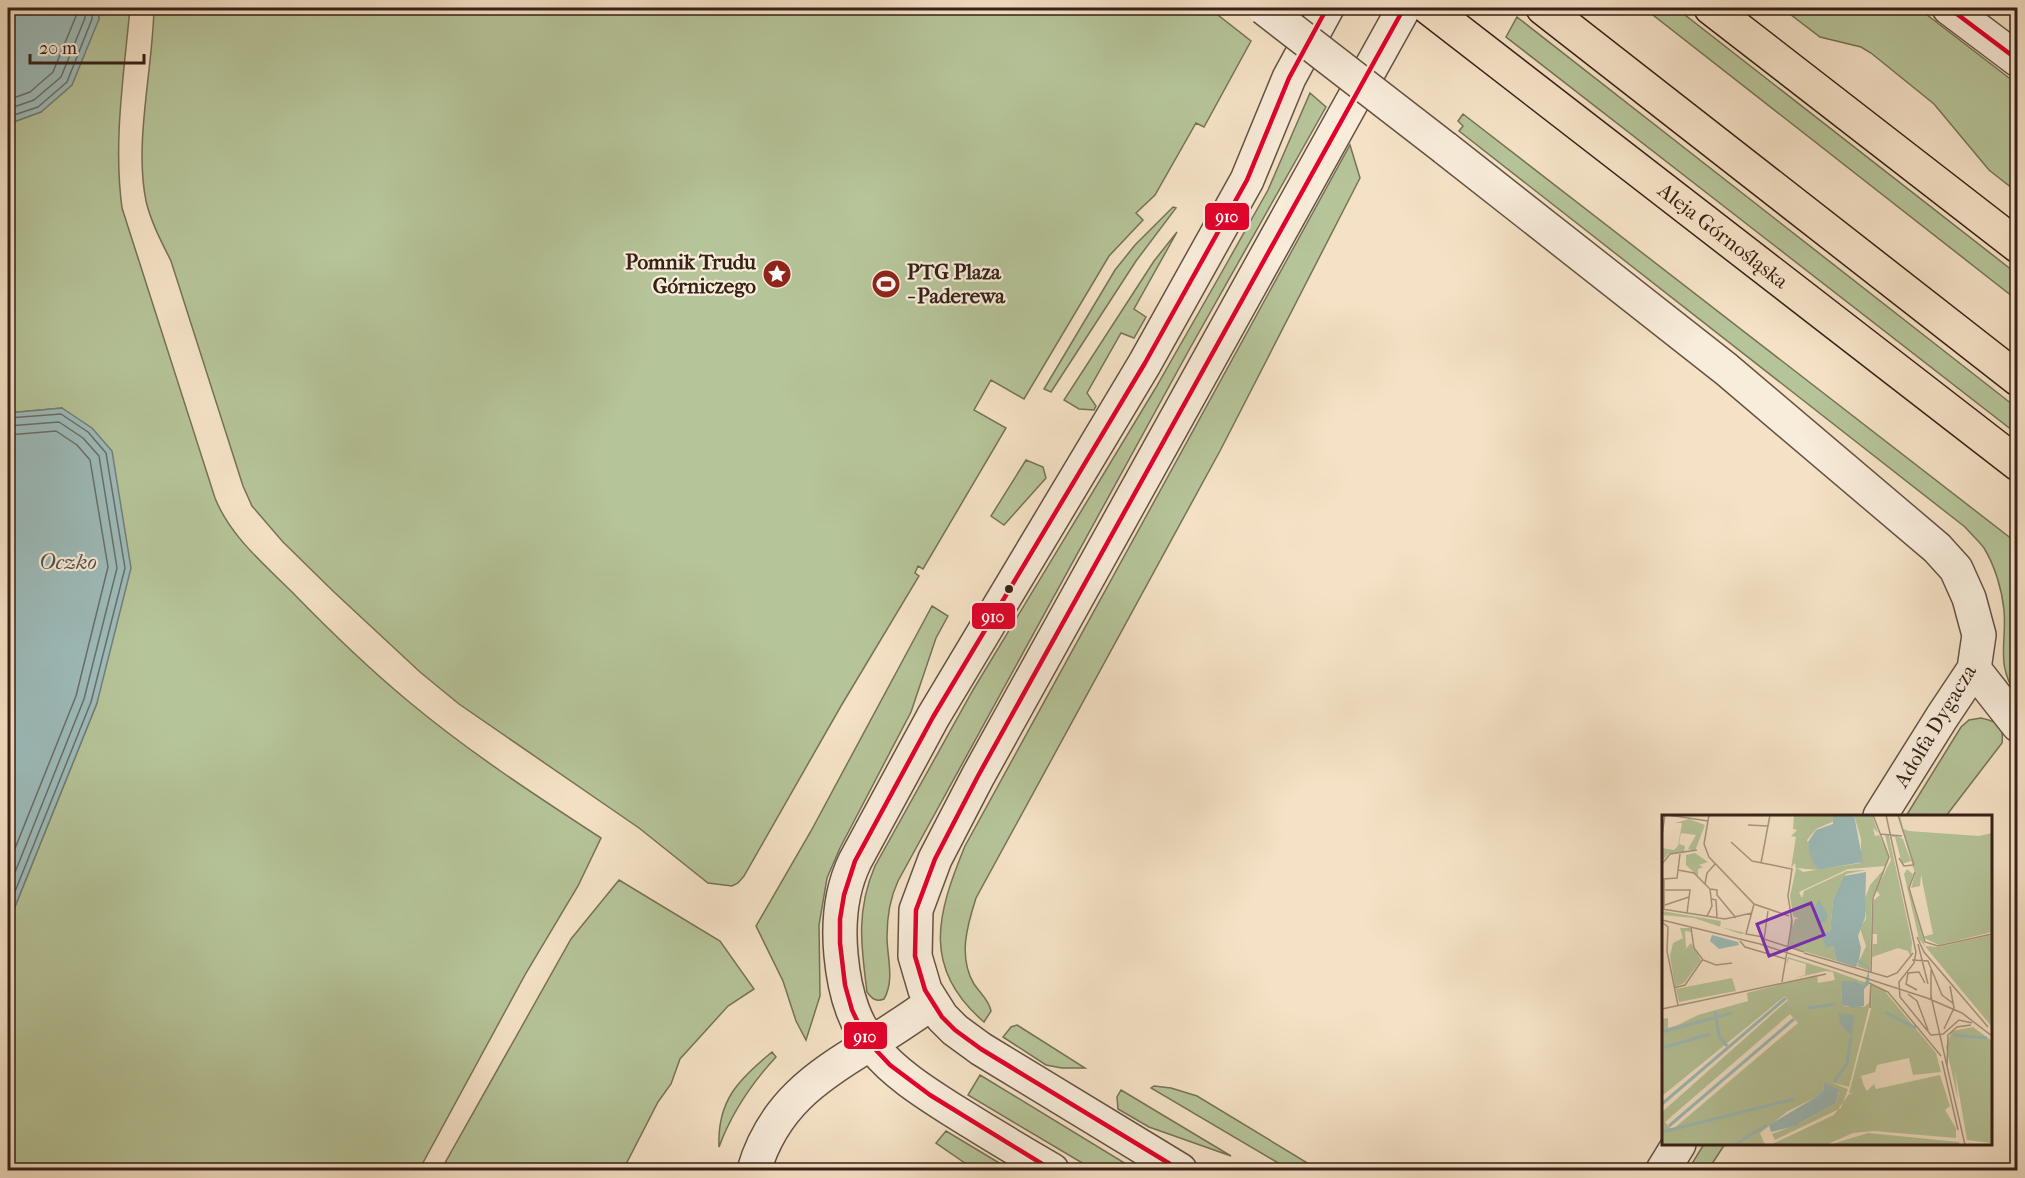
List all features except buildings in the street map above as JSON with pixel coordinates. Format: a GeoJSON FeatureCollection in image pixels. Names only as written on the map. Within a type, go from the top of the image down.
{"type":"FeatureCollection","features":[{"type":"Feature","properties":{"kind":"main road","name":"Aleja Górnośląska"},"geometry":{"type":"LineString","coordinates":[[1429,8],[2018,464]]}},
{"type":"Feature","properties":{"kind":"main road"},"geometry":{"type":"LineString","coordinates":[[1543,8],[2018,379]]}},
{"type":"Feature","properties":{"kind":"main road"},"geometry":{"type":"LineString","coordinates":[[1712,8],[2018,246]]}},
{"type":"Feature","properties":{"kind":"street","name":"Adolfa Dygacza"},"geometry":{"type":"LineString","coordinates":[[1264,8],[1726,369],[1937,548],[1956,569],[1969,598],[1979,635],[1974,669],[1881,815]]}},
{"type":"Feature","properties":{"kind":"street"},"geometry":{"type":"LineString","coordinates":[[1052,1170],[911,1083],[884,1060],[871,1044],[858,1024],[846,991],[842,967],[840,924],[842,900],[849,872],[933,717],[1145,363],[1247,180],[1289,78],[1327,8]]}},
{"type":"Feature","properties":{"kind":"street"},"geometry":{"type":"LineString","coordinates":[[1180,1170],[981,1049],[954,1030],[932,1003],[919,976],[915,956],[916,910],[935,859],[983,766],[1404,8]]}},
{"type":"Feature","properties":{"kind":"street"},"geometry":{"type":"LineString","coordinates":[[1949,8],[2018,60]]}},
{"type":"Feature","properties":{"kind":"street"},"geometry":{"type":"LineString","coordinates":[[1974,669],[2018,725]]}},
{"type":"Feature","properties":{"kind":"street"},"geometry":{"type":"LineString","coordinates":[[754,1170],[773,1126],[792,1100],[817,1078],[932,1003]]}},
{"type":"Feature","properties":{"kind":"street"},"geometry":{"type":"LineString","coordinates":[[1663,1170],[1678,1145]]}},
{"type":"Feature","properties":{"kind":"green space"},"geometry":{"type":"Polygon","coordinates":[[[98,8],[130,8],[119,133],[122,208],[221,512],[259,560],[348,648],[393,688],[478,755],[601,838],[578,886],[526,973],[419,1170],[8,1170],[8,924],[97,703],[62,408],[8,413],[8,124],[41,112],[99,19],[98,8]]]}},
{"type":"Feature","properties":{"kind":"green space"},"geometry":{"type":"Polygon","coordinates":[[[154,8],[1209,8],[1251,41],[1204,127],[1196,123],[1155,195],[1136,213],[1143,220],[1109,256],[1024,399],[991,380],[974,410],[1006,428],[923,569],[918,566],[915,573],[919,576],[841,706],[744,876],[732,886],[708,883],[639,828],[459,704],[420,672],[334,592],[283,542],[252,506],[243,486],[171,261],[153,224],[146,201],[142,154],[154,8]]]}},
{"type":"Feature","properties":{"kind":"green space"},"geometry":{"type":"Polygon","coordinates":[[[1644,8],[1676,8],[2017,274],[2017,300],[1644,8]]]}},
{"type":"Feature","properties":{"kind":"green space"},"geometry":{"type":"Polygon","coordinates":[[[1782,8],[1918,8],[2017,84],[2017,192],[1989,170],[1934,104],[1871,53],[1861,47],[1820,37],[1782,8]]]}},
{"type":"Feature","properties":{"kind":"green space"},"geometry":{"type":"Polygon","coordinates":[[[1517,17],[2017,408],[2017,434],[1506,37],[1517,17]]]}},
{"type":"Feature","properties":{"kind":"green space"},"geometry":{"type":"Polygon","coordinates":[[[1310,93],[1326,107],[1189,350],[898,881],[891,901],[888,923],[889,984],[884,999],[874,999],[867,992],[862,928],[865,898],[875,866],[973,690],[1155,389],[1223,270],[1268,190],[1310,93]]]}},
{"type":"Feature","properties":{"kind":"green space"},"geometry":{"type":"Polygon","coordinates":[[[1463,114],[2017,543],[2017,696],[2010,685],[2004,664],[2005,622],[2002,594],[1984,548],[1965,527],[1459,131],[1463,126],[1458,121],[1463,114]]]}},
{"type":"Feature","properties":{"kind":"green space"},"geometry":{"type":"Polygon","coordinates":[[[1350,145],[1360,178],[1221,449],[976,898],[967,930],[965,952],[969,974],[990,1007],[991,1011],[984,1022],[964,1002],[951,981],[943,961],[940,939],[947,895],[965,846],[1350,145]]]}},
{"type":"Feature","properties":{"kind":"green space"},"geometry":{"type":"Polygon","coordinates":[[[1173,207],[1176,208],[1136,261],[1051,392],[1044,389],[1115,270],[1135,245],[1173,207]]]}},
{"type":"Feature","properties":{"kind":"green space"},"geometry":{"type":"Polygon","coordinates":[[[1177,232],[1134,309],[1146,317],[1134,338],[1121,333],[1087,393],[1096,406],[1094,410],[1079,409],[1064,400],[1154,261],[1177,232]]]}},
{"type":"Feature","properties":{"kind":"green space"},"geometry":{"type":"Polygon","coordinates":[[[1026,460],[1043,467],[1046,478],[1004,525],[991,516],[1026,460]]]}},
{"type":"Feature","properties":{"kind":"green space"},"geometry":{"type":"Polygon","coordinates":[[[932,606],[948,616],[936,638],[911,712],[840,848],[827,878],[819,925],[820,996],[806,1040],[796,1021],[783,981],[756,926],[811,831],[932,606]]]}},
{"type":"Feature","properties":{"kind":"green space"},"geometry":{"type":"Polygon","coordinates":[[[1981,718],[1999,725],[2002,732],[2002,743],[1947,815],[1907,815],[1961,727],[1969,720],[1981,718]]]}},
{"type":"Feature","properties":{"kind":"green space"},"geometry":{"type":"Polygon","coordinates":[[[619,880],[720,941],[754,989],[728,1006],[680,1059],[671,1084],[658,1102],[623,1170],[441,1170],[571,939],[619,880]]]}},
{"type":"Feature","properties":{"kind":"green space"},"geometry":{"type":"Polygon","coordinates":[[[1017,1025],[1085,1068],[1046,1065],[1003,1037],[1011,1027],[1017,1025]]]}},
{"type":"Feature","properties":{"kind":"green space"},"geometry":{"type":"Polygon","coordinates":[[[772,1052],[776,1057],[743,1099],[719,1147],[722,1117],[732,1093],[749,1072],[772,1052]]]}},
{"type":"Feature","properties":{"kind":"green space"},"geometry":{"type":"Polygon","coordinates":[[[980,1075],[1136,1170],[1094,1170],[968,1095],[980,1075]]]}},
{"type":"Feature","properties":{"kind":"green space"},"geometry":{"type":"Polygon","coordinates":[[[1154,1086],[1171,1088],[1197,1096],[1319,1170],[1290,1170],[1151,1088],[1154,1086]]]}},
{"type":"Feature","properties":{"kind":"green space"},"geometry":{"type":"Polygon","coordinates":[[[1121,1090],[1231,1156],[1149,1127],[1118,1109],[1117,1097],[1121,1090]]]}},
{"type":"Feature","properties":{"kind":"green space"},"geometry":{"type":"Polygon","coordinates":[[[946,1131],[1011,1170],[975,1170],[936,1143],[946,1131]]]}},
{"type":"Feature","properties":{"kind":"green space"},"geometry":{"type":"Polygon","coordinates":[[[1703,1145],[1724,1145],[1708,1170],[1688,1170],[1703,1145]]]}},
{"type":"Feature","properties":{"kind":"water"},"geometry":{"type":"Polygon","coordinates":[[[8,8],[98,8],[99,19],[72,85],[41,112],[8,124],[8,8]]]}},
{"type":"Feature","properties":{"kind":"water","name":"Oczko"},"geometry":{"type":"Polygon","coordinates":[[[62,408],[92,428],[112,451],[131,568],[97,703],[8,924],[8,413],[62,408]]]}},
{"type":"Feature","properties":{"kind":"transit line","name":"910"},"geometry":{"type":"LineString","coordinates":[[1052,1170],[930,1095],[890,1065],[875,1049],[862,1031],[852,1010],[845,985],[840,943],[840,919],[844,895],[855,861],[933,717],[1145,363],[1247,180],[1289,78],[1327,8]]}},
{"type":"Feature","properties":{"kind":"transit line","name":"910"},"geometry":{"type":"LineString","coordinates":[[1180,1170],[981,1049],[955,1030],[942,1017],[925,990],[915,956],[916,910],[935,859],[978,776],[1404,8]]}},
{"type":"Feature","properties":{"kind":"transit line","name":"910"},"geometry":{"type":"LineString","coordinates":[[1949,8],[2018,60]]}},
{"type":"Feature","properties":{"kind":"place","name":"Pomnik Trudu Górniczego"},"geometry":{"type":"Point","coordinates":[777,274]}},
{"type":"Feature","properties":{"kind":"place","name":"PTG Plaza - Paderewa"},"geometry":{"type":"Point","coordinates":[886,284]}}]}
